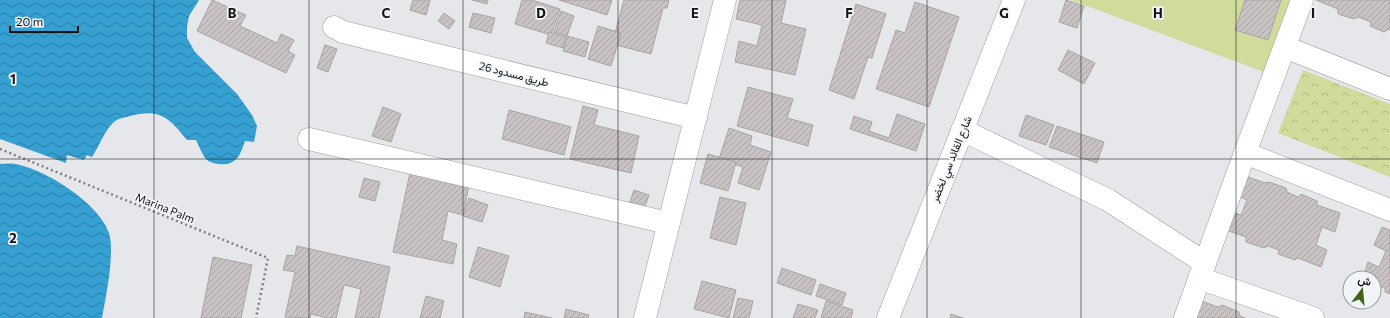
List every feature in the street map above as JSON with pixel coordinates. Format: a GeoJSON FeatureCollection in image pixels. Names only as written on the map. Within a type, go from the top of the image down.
{"type":"FeatureCollection","features":[{"type":"Feature","properties":{"kind":"street"},"geometry":{"type":"LineString","coordinates":[[645,318],[725,0]]}},
{"type":"Feature","properties":{"kind":"street","name":"شارع القائد سي لخضر"},"geometry":{"type":"LineString","coordinates":[[888,318],[1014,0]]}},
{"type":"Feature","properties":{"kind":"street"},"geometry":{"type":"LineString","coordinates":[[1185,318],[1302,0]]}},
{"type":"Feature","properties":{"kind":"street","name":"طريق مسدود 26"},"geometry":{"type":"LineString","coordinates":[[334,27],[343,32],[696,118]]}},
{"type":"Feature","properties":{"kind":"street"},"geometry":{"type":"LineString","coordinates":[[1285,47],[1390,89]]}},
{"type":"Feature","properties":{"kind":"street"},"geometry":{"type":"LineString","coordinates":[[962,130],[1108,200],[1202,270],[1313,318]]}},
{"type":"Feature","properties":{"kind":"street"},"geometry":{"type":"LineString","coordinates":[[309,139],[668,223]]}},
{"type":"Feature","properties":{"kind":"street"},"geometry":{"type":"LineString","coordinates":[[1245,153],[1390,210]]}},
{"type":"Feature","properties":{"kind":"path","name":"Marina Palm"},"geometry":{"type":"LineString","coordinates":[[0,149],[268,258],[256,318]]}},
{"type":"Feature","properties":{"kind":"green space"},"geometry":{"type":"Polygon","coordinates":[[[1071,0],[1291,0],[1264,72],[1071,0]]]}},
{"type":"Feature","properties":{"kind":"green space"},"geometry":{"type":"Polygon","coordinates":[[[1303,70],[1390,104],[1390,177],[1278,133],[1303,70]]]}},
{"type":"Feature","properties":{"kind":"water"},"geometry":{"type":"Polygon","coordinates":[[[0,0],[199,0],[189,16],[187,38],[195,52],[237,94],[252,115],[257,126],[254,142],[245,141],[239,155],[233,162],[224,164],[213,163],[206,159],[196,140],[187,140],[169,120],[163,116],[149,113],[121,118],[115,121],[107,130],[92,157],[87,155],[84,160],[67,155],[66,163],[0,139],[0,0]]]}},
{"type":"Feature","properties":{"kind":"water"},"geometry":{"type":"Polygon","coordinates":[[[0,164],[13,164],[27,167],[55,180],[83,199],[103,222],[109,233],[111,252],[106,298],[102,318],[0,318],[0,164]]]}},
{"type":"Feature","properties":{"kind":"building"},"geometry":{"type":"Polygon","coordinates":[[[212,0],[246,15],[240,26],[277,43],[281,34],[294,40],[288,51],[295,55],[286,73],[197,31],[212,0]]]}},
{"type":"Feature","properties":{"kind":"building"},"geometry":{"type":"Polygon","coordinates":[[[413,0],[430,0],[426,15],[410,10],[413,0]]]}},
{"type":"Feature","properties":{"kind":"building"},"geometry":{"type":"Polygon","coordinates":[[[472,0],[488,0],[487,4],[472,0]]]}},
{"type":"Feature","properties":{"kind":"building"},"geometry":{"type":"Polygon","coordinates":[[[522,0],[532,0],[560,9],[551,35],[515,24],[522,0]]]}},
{"type":"Feature","properties":{"kind":"building"},"geometry":{"type":"Polygon","coordinates":[[[559,0],[612,0],[607,15],[559,0]]]}},
{"type":"Feature","properties":{"kind":"building"},"geometry":{"type":"Polygon","coordinates":[[[624,0],[669,0],[667,8],[663,8],[651,54],[612,44],[624,0]]]}},
{"type":"Feature","properties":{"kind":"building"},"geometry":{"type":"Polygon","coordinates":[[[740,0],[786,0],[781,23],[806,29],[795,75],[735,62],[739,41],[757,46],[762,25],[736,19],[740,0]]]}},
{"type":"Feature","properties":{"kind":"building"},"geometry":{"type":"Polygon","coordinates":[[[1066,0],[1084,6],[1077,28],[1059,22],[1066,0]]]}},
{"type":"Feature","properties":{"kind":"building"},"geometry":{"type":"Polygon","coordinates":[[[1245,0],[1281,0],[1268,40],[1235,30],[1245,0]]]}},
{"type":"Feature","properties":{"kind":"building"},"geometry":{"type":"Polygon","coordinates":[[[1316,0],[1390,0],[1390,30],[1388,29],[1384,32],[1370,26],[1371,22],[1358,17],[1354,19],[1338,14],[1338,9],[1316,0]]]}},
{"type":"Feature","properties":{"kind":"building"},"geometry":{"type":"Polygon","coordinates":[[[915,2],[959,17],[929,107],[876,89],[896,30],[905,33],[915,2]]]}},
{"type":"Feature","properties":{"kind":"building"},"geometry":{"type":"Polygon","coordinates":[[[856,4],[886,14],[872,58],[868,57],[854,99],[829,90],[856,4]]]}},
{"type":"Feature","properties":{"kind":"building"},"geometry":{"type":"Polygon","coordinates":[[[561,11],[574,16],[567,36],[554,32],[561,11]]]}},
{"type":"Feature","properties":{"kind":"building"},"geometry":{"type":"Polygon","coordinates":[[[444,13],[455,21],[449,29],[438,21],[444,13]]]}},
{"type":"Feature","properties":{"kind":"building"},"geometry":{"type":"Polygon","coordinates":[[[473,13],[495,18],[491,33],[469,27],[473,13]]]}},
{"type":"Feature","properties":{"kind":"building"},"geometry":{"type":"Polygon","coordinates":[[[598,26],[621,33],[611,66],[588,59],[598,26]]]}},
{"type":"Feature","properties":{"kind":"building"},"geometry":{"type":"Polygon","coordinates":[[[549,32],[566,37],[563,48],[546,43],[549,32]]]}},
{"type":"Feature","properties":{"kind":"building"},"geometry":{"type":"Polygon","coordinates":[[[567,36],[589,42],[585,57],[563,51],[567,36]]]}},
{"type":"Feature","properties":{"kind":"building"},"geometry":{"type":"Polygon","coordinates":[[[325,45],[337,49],[328,72],[317,68],[325,45]]]}},
{"type":"Feature","properties":{"kind":"building"},"geometry":{"type":"Polygon","coordinates":[[[1068,50],[1095,63],[1084,84],[1058,70],[1068,50]]]}},
{"type":"Feature","properties":{"kind":"building"},"geometry":{"type":"Polygon","coordinates":[[[748,87],[793,99],[787,118],[813,125],[808,146],[737,126],[748,87]]]}},
{"type":"Feature","properties":{"kind":"building"},"geometry":{"type":"Polygon","coordinates":[[[583,106],[598,110],[594,125],[639,136],[631,173],[570,159],[583,106]]]}},
{"type":"Feature","properties":{"kind":"building"},"geometry":{"type":"Polygon","coordinates":[[[383,107],[401,114],[391,142],[372,136],[383,107]]]}},
{"type":"Feature","properties":{"kind":"building"},"geometry":{"type":"Polygon","coordinates":[[[509,110],[571,127],[564,155],[502,139],[509,110]]]}},
{"type":"Feature","properties":{"kind":"building"},"geometry":{"type":"Polygon","coordinates":[[[897,114],[925,124],[916,151],[850,129],[854,116],[872,122],[869,131],[889,138],[897,114]]]}},
{"type":"Feature","properties":{"kind":"building"},"geometry":{"type":"Polygon","coordinates":[[[1026,115],[1054,125],[1046,145],[1019,136],[1026,115]]]}},
{"type":"Feature","properties":{"kind":"building"},"geometry":{"type":"Polygon","coordinates":[[[1057,126],[1104,142],[1097,163],[1049,147],[1057,126]]]}},
{"type":"Feature","properties":{"kind":"building"},"geometry":{"type":"Polygon","coordinates":[[[729,128],[752,136],[750,145],[771,152],[759,190],[738,183],[743,167],[719,159],[729,128]]]}},
{"type":"Feature","properties":{"kind":"building"},"geometry":{"type":"Polygon","coordinates":[[[708,154],[736,162],[728,191],[700,183],[708,154]]]}},
{"type":"Feature","properties":{"kind":"building"},"geometry":{"type":"Polygon","coordinates":[[[411,168],[470,180],[463,215],[448,211],[442,240],[457,244],[453,264],[393,252],[411,168]]]}},
{"type":"Feature","properties":{"kind":"building"},"geometry":{"type":"Polygon","coordinates":[[[1243,175],[1265,183],[1269,182],[1286,188],[1287,192],[1298,197],[1301,194],[1317,201],[1317,205],[1340,213],[1335,232],[1322,227],[1316,245],[1327,250],[1321,267],[1298,258],[1295,260],[1278,254],[1279,250],[1268,246],[1264,248],[1246,242],[1246,237],[1223,229],[1229,211],[1241,215],[1247,200],[1235,194],[1243,175]]]}},
{"type":"Feature","properties":{"kind":"building"},"geometry":{"type":"Polygon","coordinates":[[[364,178],[380,182],[375,201],[359,197],[364,178]]]}},
{"type":"Feature","properties":{"kind":"building"},"geometry":{"type":"Polygon","coordinates":[[[634,190],[649,195],[643,212],[628,207],[634,190]]]}},
{"type":"Feature","properties":{"kind":"building"},"geometry":{"type":"Polygon","coordinates":[[[720,197],[746,203],[736,245],[710,238],[720,197]]]}},
{"type":"Feature","properties":{"kind":"building"},"geometry":{"type":"Polygon","coordinates":[[[469,198],[488,205],[482,222],[463,216],[469,198]]]}},
{"type":"Feature","properties":{"kind":"building"},"geometry":{"type":"Polygon","coordinates":[[[1382,227],[1390,230],[1390,294],[1385,292],[1385,288],[1382,287],[1382,270],[1366,270],[1368,262],[1379,267],[1386,251],[1374,245],[1382,227]]]}},
{"type":"Feature","properties":{"kind":"building"},"geometry":{"type":"Polygon","coordinates":[[[297,246],[390,267],[379,318],[355,318],[361,289],[344,285],[336,318],[327,318],[311,314],[310,318],[285,317],[295,272],[283,270],[287,255],[295,256],[297,246]]]}},
{"type":"Feature","properties":{"kind":"building"},"geometry":{"type":"Polygon","coordinates":[[[478,247],[509,256],[500,287],[469,277],[478,247]]]}},
{"type":"Feature","properties":{"kind":"building"},"geometry":{"type":"Polygon","coordinates":[[[213,257],[252,265],[241,318],[201,318],[213,257]]]}},
{"type":"Feature","properties":{"kind":"building"},"geometry":{"type":"Polygon","coordinates":[[[782,268],[816,280],[811,295],[777,283],[782,268]]]}},
{"type":"Feature","properties":{"kind":"building"},"geometry":{"type":"Polygon","coordinates":[[[702,281],[736,290],[729,318],[694,309],[702,281]]]}},
{"type":"Feature","properties":{"kind":"building"},"geometry":{"type":"Polygon","coordinates":[[[820,284],[846,293],[842,305],[816,296],[820,284]]]}},
{"type":"Feature","properties":{"kind":"building"},"geometry":{"type":"Polygon","coordinates":[[[426,296],[444,301],[440,318],[420,318],[426,296]]]}},
{"type":"Feature","properties":{"kind":"building"},"geometry":{"type":"Polygon","coordinates":[[[738,298],[753,301],[749,318],[733,318],[738,298]]]}},
{"type":"Feature","properties":{"kind":"building"},"geometry":{"type":"Polygon","coordinates":[[[1196,299],[1218,307],[1222,305],[1239,312],[1240,316],[1245,318],[1188,318],[1196,299]]]}},
{"type":"Feature","properties":{"kind":"building"},"geometry":{"type":"Polygon","coordinates":[[[826,301],[853,310],[851,318],[821,318],[826,301]]]}},
{"type":"Feature","properties":{"kind":"building"},"geometry":{"type":"Polygon","coordinates":[[[798,304],[818,310],[815,318],[793,318],[798,304]]]}},
{"type":"Feature","properties":{"kind":"building"},"geometry":{"type":"Polygon","coordinates":[[[566,309],[589,315],[588,318],[564,318],[566,309]]]}},
{"type":"Feature","properties":{"kind":"building"},"geometry":{"type":"Polygon","coordinates":[[[525,312],[552,318],[524,318],[525,312]]]}},
{"type":"Feature","properties":{"kind":"building"},"geometry":{"type":"Polygon","coordinates":[[[951,314],[963,318],[950,318],[951,314]]]}}]}
